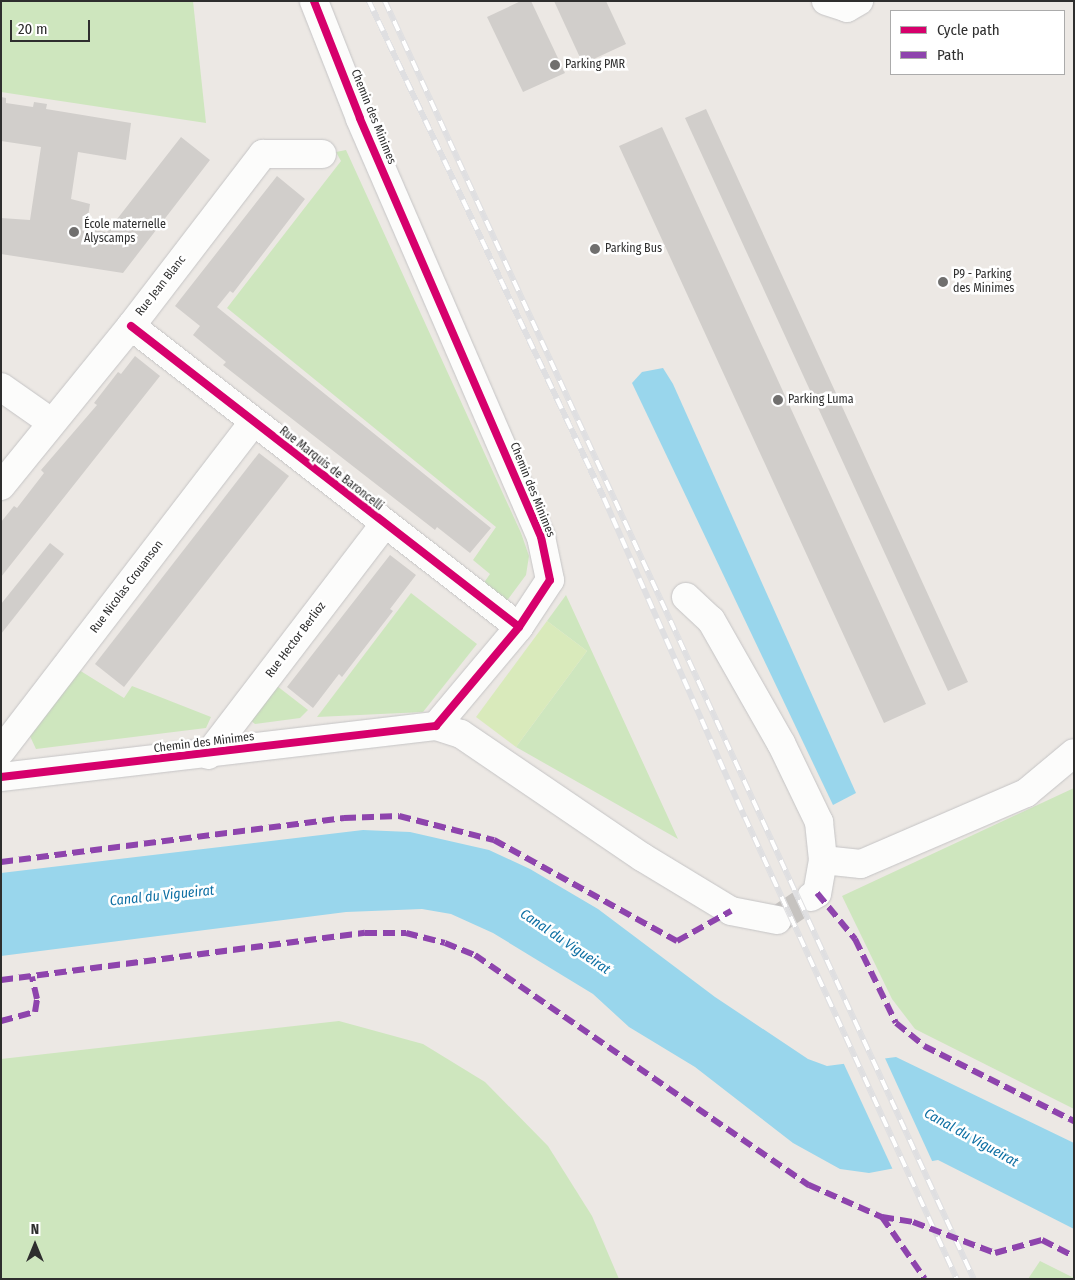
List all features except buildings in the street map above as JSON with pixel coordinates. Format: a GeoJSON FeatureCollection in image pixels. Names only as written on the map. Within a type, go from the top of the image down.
{"type":"FeatureCollection","features":[{"type":"Feature","properties":{"kind":"street","name":"Chemin des Minimes"},"geometry":{"type":"LineString","coordinates":[[1,777],[208,755],[436,726],[519,627],[550,580],[541,537],[360,118],[314,1]]}},
{"type":"Feature","properties":{"kind":"street"},"geometry":{"type":"LineString","coordinates":[[826,1],[847,8],[859,1]]}},
{"type":"Feature","properties":{"kind":"street","name":"Rue Jean Blanc"},"geometry":{"type":"LineString","coordinates":[[1,486],[131,326],[263,154],[322,154]]}},
{"type":"Feature","properties":{"kind":"street","name":"Rue Marquis de Baroncelli"},"geometry":{"type":"LineString","coordinates":[[131,326],[384,525],[519,627]]}},
{"type":"Feature","properties":{"kind":"street"},"geometry":{"type":"LineString","coordinates":[[1,388],[52,422]]}},
{"type":"Feature","properties":{"kind":"street","name":"Rue Nicolas Crouanson"},"geometry":{"type":"LineString","coordinates":[[1,751],[253,422]]}},
{"type":"Feature","properties":{"kind":"street","name":"Rue Hector Berlioz"},"geometry":{"type":"LineString","coordinates":[[208,755],[384,525]]}},
{"type":"Feature","properties":{"kind":"street"},"geometry":{"type":"LineString","coordinates":[[686,597],[711,620],[781,743],[819,822],[823,860],[817,894],[811,897]]}},
{"type":"Feature","properties":{"kind":"street"},"geometry":{"type":"LineString","coordinates":[[436,726],[461,734],[642,857],[731,911],[777,920]]}},
{"type":"Feature","properties":{"kind":"street"},"geometry":{"type":"LineString","coordinates":[[823,860],[860,864],[1026,793],[1074,752]]}},
{"type":"Feature","properties":{"kind":"green space"},"geometry":{"type":"Polygon","coordinates":[[[1,1],[193,1],[206,123],[1,92],[1,1]]]}},
{"type":"Feature","properties":{"kind":"green space"},"geometry":{"type":"Polygon","coordinates":[[[346,150],[521,533],[529,556],[526,575],[503,606],[481,587],[490,574],[473,560],[496,527],[227,308],[341,161],[336,152],[346,150]]]}},
{"type":"Feature","properties":{"kind":"green space"},"geometry":{"type":"Polygon","coordinates":[[[411,593],[477,644],[423,712],[317,717],[411,593]]]}},
{"type":"Feature","properties":{"kind":"green space"},"geometry":{"type":"Polygon","coordinates":[[[566,595],[678,839],[516,747],[587,651],[547,621],[566,595]]]}},
{"type":"Feature","properties":{"kind":"green space"},"geometry":{"type":"Polygon","coordinates":[[[547,621],[587,651],[516,747],[476,717],[547,621]]]}},
{"type":"Feature","properties":{"kind":"green space"},"geometry":{"type":"Polygon","coordinates":[[[79,670],[124,698],[132,686],[211,717],[206,728],[36,749],[28,732],[79,670]]]}},
{"type":"Feature","properties":{"kind":"green space"},"geometry":{"type":"Polygon","coordinates":[[[277,686],[308,710],[300,718],[255,724],[249,719],[277,686]]]}},
{"type":"Feature","properties":{"kind":"green space"},"geometry":{"type":"Polygon","coordinates":[[[1074,788],[1074,1109],[915,1029],[892,999],[842,896],[1074,788]]]}},
{"type":"Feature","properties":{"kind":"green space"},"geometry":{"type":"Polygon","coordinates":[[[339,1021],[423,1044],[485,1082],[548,1146],[592,1216],[619,1279],[1,1279],[1,1059],[339,1021]]]}},
{"type":"Feature","properties":{"kind":"green space"},"geometry":{"type":"Polygon","coordinates":[[[1040,1261],[1074,1278],[1074,1279],[1028,1279],[1040,1261]]]}},
{"type":"Feature","properties":{"kind":"water"},"geometry":{"type":"Polygon","coordinates":[[[663,368],[673,384],[856,793],[833,805],[632,383],[642,372],[663,368]]]}},
{"type":"Feature","properties":{"kind":"water","name":"Canal du Vigueirat"},"geometry":{"type":"Polygon","coordinates":[[[363,830],[410,832],[489,850],[530,869],[598,909],[715,997],[808,1059],[827,1066],[896,1057],[1074,1143],[1074,1229],[938,1160],[869,1173],[840,1169],[793,1143],[695,1067],[629,1027],[593,994],[493,933],[451,914],[422,909],[346,912],[1,956],[1,873],[363,830]]]}},
{"type":"Feature","properties":{"kind":"pier"},"geometry":{"type":"Polygon","coordinates":[[[884,1056],[933,1163],[893,1170],[843,1062],[884,1056]]]}},
{"type":"Feature","properties":{"kind":"tunnel"},"geometry":{"type":"LineString","coordinates":[[777,920],[811,897]]}},
{"type":"Feature","properties":{"kind":"railway"},"geometry":{"type":"LineString","coordinates":[[369,1],[604,498],[745,817],[957,1279]]}},
{"type":"Feature","properties":{"kind":"railway"},"geometry":{"type":"LineString","coordinates":[[385,1],[974,1279]]}},
{"type":"Feature","properties":{"kind":"marked path"},"geometry":{"type":"LineString","coordinates":[[1,862],[344,818],[399,816],[494,840],[677,941],[731,911]]}},
{"type":"Feature","properties":{"kind":"marked path"},"geometry":{"type":"LineString","coordinates":[[817,893],[855,939],[896,1023],[924,1046],[1074,1121]]}},
{"type":"Feature","properties":{"kind":"marked path"},"geometry":{"type":"LineString","coordinates":[[1,980],[365,933],[406,933],[445,943],[475,955],[809,1185],[882,1217],[913,1222],[995,1253],[1042,1240],[1074,1256]]}},
{"type":"Feature","properties":{"kind":"marked path"},"geometry":{"type":"LineString","coordinates":[[1,1021],[35,1012],[37,999],[32,977]]}},
{"type":"Feature","properties":{"kind":"marked path"},"geometry":{"type":"LineString","coordinates":[[882,1217],[925,1279]]}},
{"type":"Feature","properties":{"kind":"cycle path"},"geometry":{"type":"LineString","coordinates":[[1,777],[436,726],[519,627],[550,580],[541,537],[360,118],[314,1]]}},
{"type":"Feature","properties":{"kind":"cycle path"},"geometry":{"type":"LineString","coordinates":[[131,326],[519,627]]}},
{"type":"Feature","properties":{"kind":"place","name":"Parking PMR"},"geometry":{"type":"Point","coordinates":[555,65]}},
{"type":"Feature","properties":{"kind":"place","name":"École maternelle Alyscamps"},"geometry":{"type":"Point","coordinates":[74,232]}},
{"type":"Feature","properties":{"kind":"place","name":"Parking Bus"},"geometry":{"type":"Point","coordinates":[595,249]}},
{"type":"Feature","properties":{"kind":"place","name":"P9 - Parking des Minimes"},"geometry":{"type":"Point","coordinates":[943,282]}},
{"type":"Feature","properties":{"kind":"place","name":"Parking Luma"},"geometry":{"type":"Point","coordinates":[778,400]}}]}
